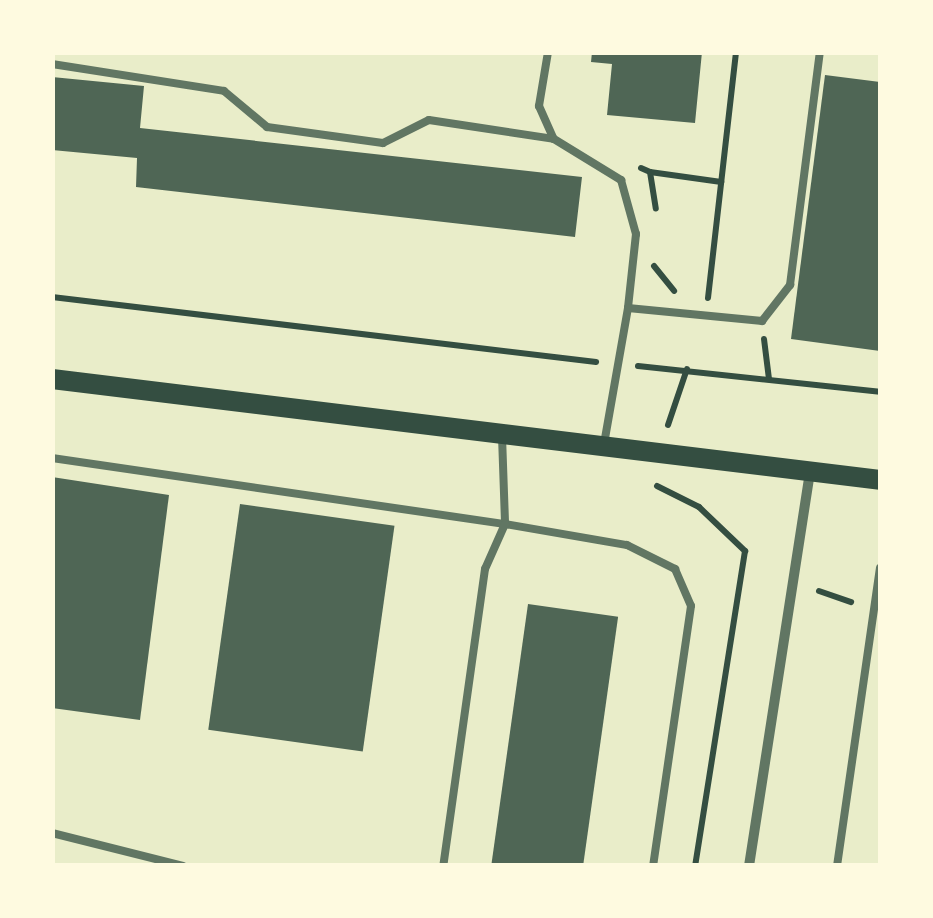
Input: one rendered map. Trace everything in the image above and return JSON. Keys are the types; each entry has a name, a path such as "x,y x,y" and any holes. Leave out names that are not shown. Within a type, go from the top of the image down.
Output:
{"main road":[{"path":"52,379 880,480"}],"street":[{"path":"750,866 810,472"}],"lane":[{"path":"548,52 539,106 554,139"},
{"path":"628,308 762,321 790,284 820,52"},
{"path":"52,64 224,90 267,127 383,142 430,120 554,139 621,180 636,234 628,308 604,444"},
{"path":"442,866 485,569 505,524 502,431"},
{"path":"52,458 627,545 675,568 691,606 653,866"},
{"path":"837,866 880,568"},
{"path":"52,832 183,866"}],"path":[{"path":"708,299 736,52"},
{"path":"650,172 721,182"},
{"path":"52,297 880,392"},
{"path":"668,426 688,369"},
{"path":"657,486 699,507 745,551 694,866"},
{"path":"819,591 852,598"}],"building":[{"path":"592,52 702,52 695,123 607,115 612,64 591,62"},
{"path":"825,75 880,82 880,351 791,339"},
{"path":"52,77 144,86 140,128 582,177 575,237 136,187 137,158 52,150"},
{"path":"52,477 169,495 140,720 52,708"},
{"path":"240,504 394,526 363,751 208,730"},
{"path":"528,604 618,617 583,866 491,865"}]}
